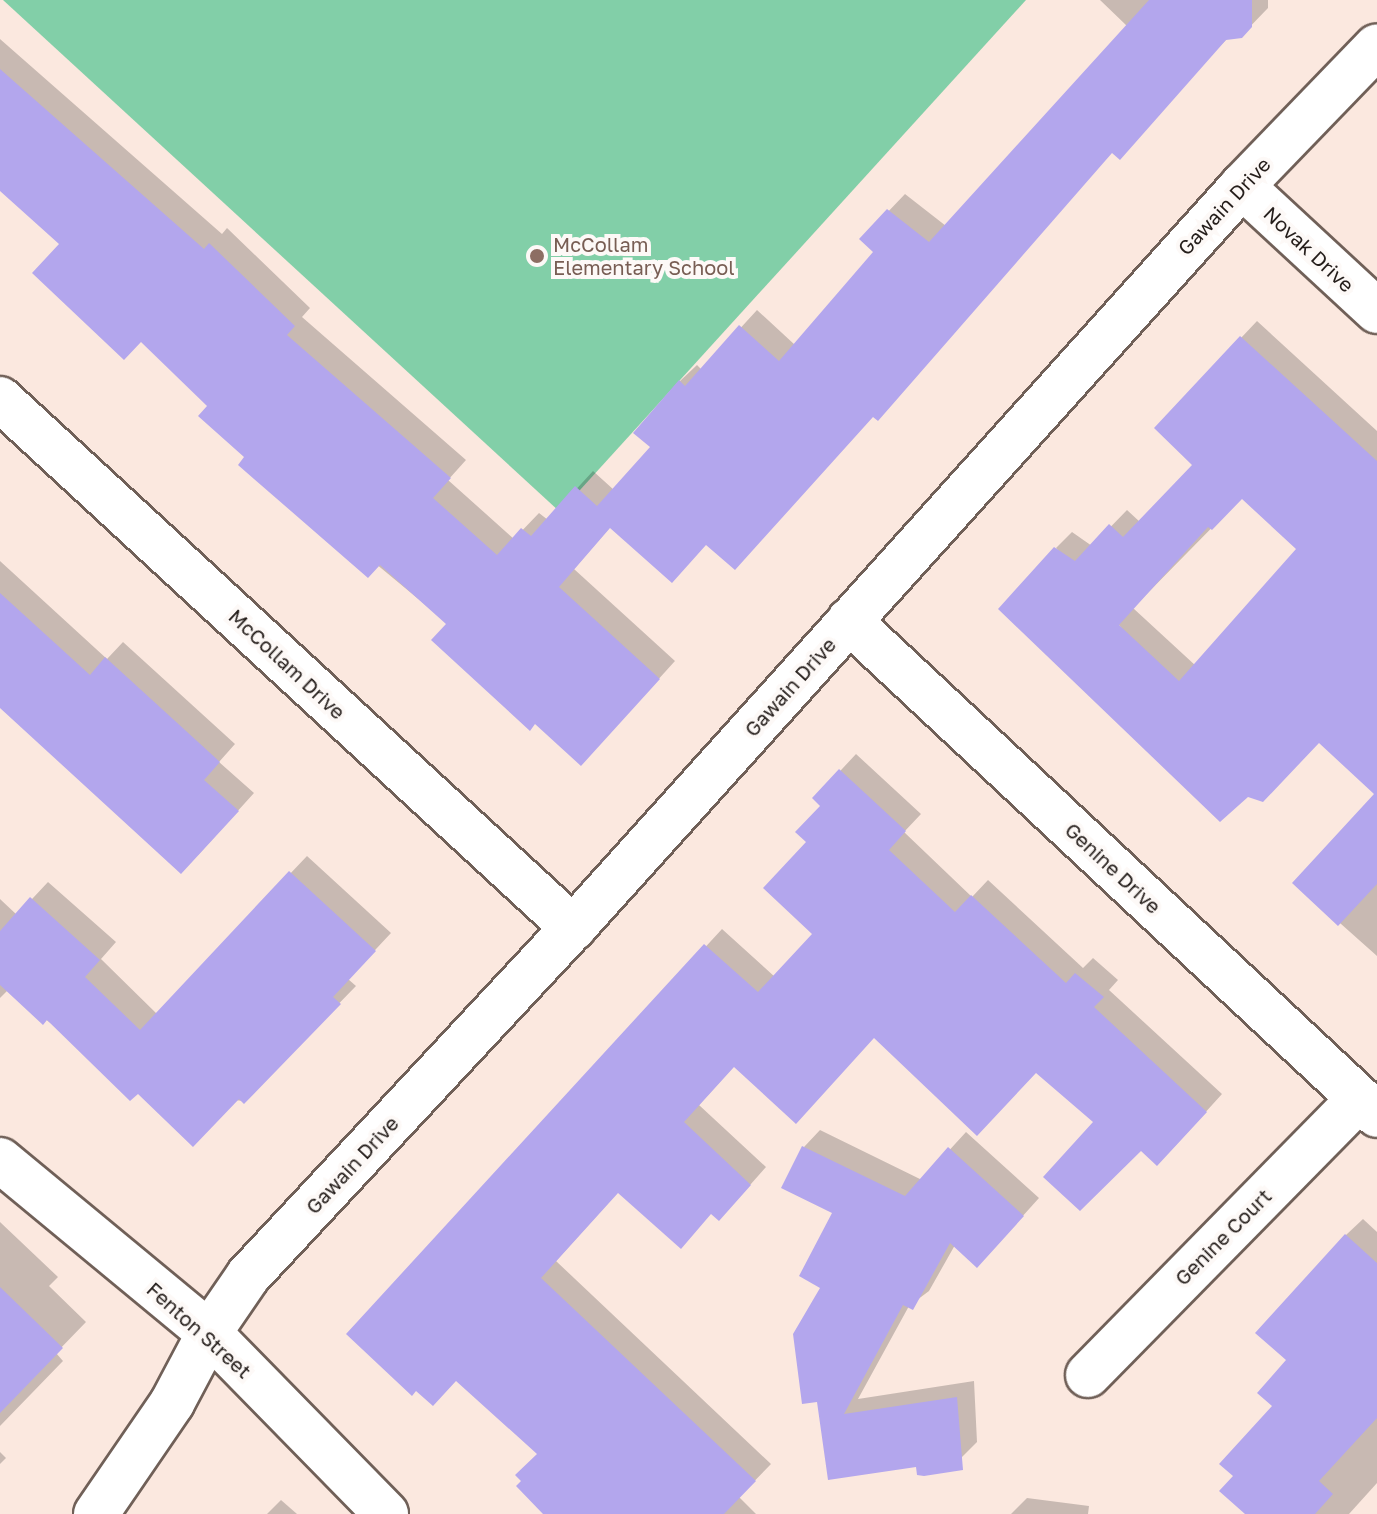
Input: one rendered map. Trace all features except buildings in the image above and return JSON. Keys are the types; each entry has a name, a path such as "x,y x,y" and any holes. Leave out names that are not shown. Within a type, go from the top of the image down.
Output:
{"street":[{"name":"Gawain Drive","path":"96,1514 172,1403 209,1333 248,1276 573,928 1242,186 1377,46"},
{"name":"Novak Drive","path":"1242,186 1377,311"},
{"name":"McCollam Drive","path":"0,399 573,928"},
{"name":"Genine Drive","path":"849,621 1368,1107"},
{"name":"Genine Court","path":"1088,1375 1368,1107"},
{"name":"Fenton Street","path":"0,1160 209,1333 386,1514"}],"green space":[{"name":"McCollam Elementary School","path":"3,0 1026,0 560,512"}],"place":[{"name":"McCollam Elementary School","path":"537,256"}]}
